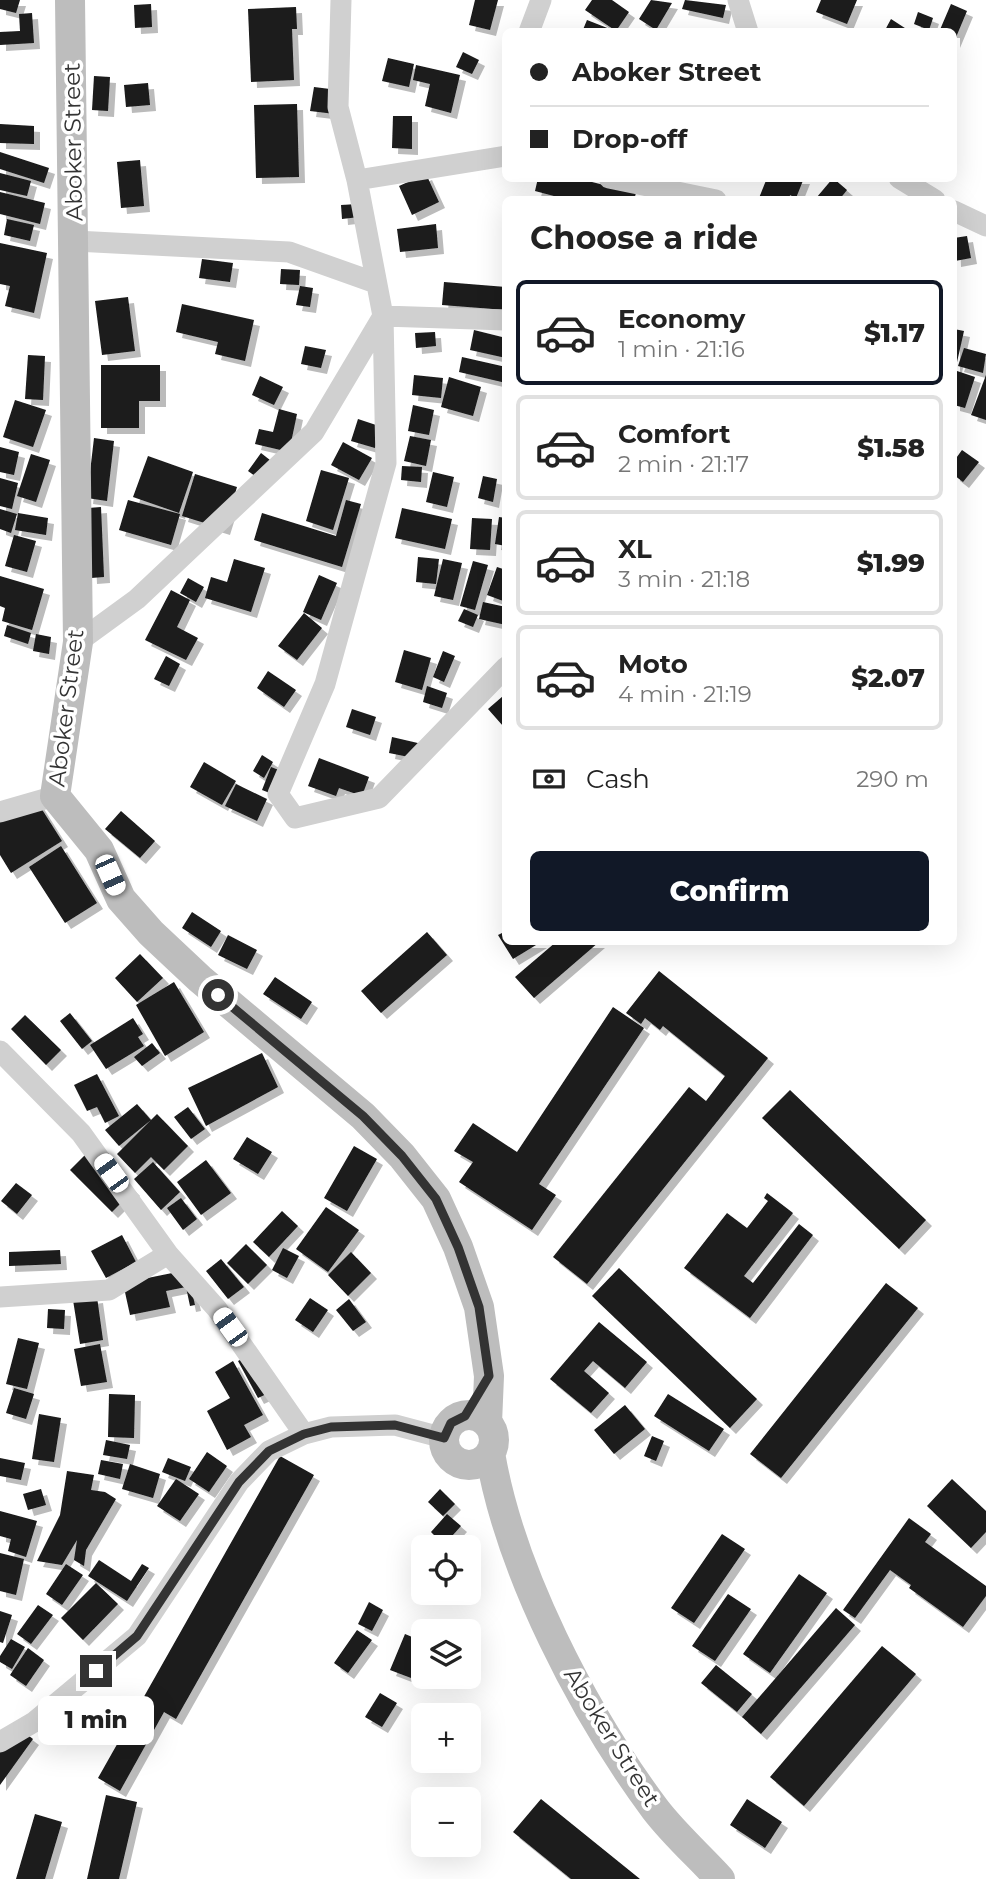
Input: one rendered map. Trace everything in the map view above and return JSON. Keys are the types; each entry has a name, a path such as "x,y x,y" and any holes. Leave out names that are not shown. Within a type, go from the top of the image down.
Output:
{"main road":[{"name":"Aboker Street","path":"70,0 78,642 55,796 99,850 121,900 151,933 200,979 363,1116 402,1156 436,1199 458,1247 479,1307 489,1376 476,1420"},
{"path":"476,1420 494,1437 490,1453 498,1501 448,1454 444,1438 451,1423 476,1420"},
{"path":"461,1464 478,1464 490,1453"},
{"name":"Aboker Street","path":"498,1501 576,1687 657,1811 720,1879"}],"street":[{"path":"341,0 338,107 357,180 383,316 386,463 325,684 278,794 295,818 379,798 502,671"},
{"path":"530,28 541,0"},
{"path":"738,0 747,28"},
{"path":"357,180 502,154"},
{"path":"628,182 697,196"},
{"path":"905,182 927,196"},
{"path":"957,214 986,226"},
{"path":"75,241 289,252 376,283"},
{"path":"78,642 137,599 314,432 383,316"},
{"path":"383,316 502,320"},
{"path":"0,812 55,796"},
{"path":"0,1051 81,1133 168,1254 217,1309 304,1434"},
{"path":"0,1297 109,1290 168,1254"},
{"path":"0,1742 34,1722 137,1636 239,1482 269,1451 304,1434 331,1427 395,1425 444,1438"}],"building":[{"path":"0,0 20,0 16,13 0,9"},
{"path":"475,0 498,0 490,30 469,25"},
{"path":"592,0 612,0 629,12 618,28 612,28 585,10"},
{"path":"651,0 672,3 657,28 639,19"},
{"path":"685,0 726,5 723,18 682,9"},
{"path":"821,0 857,0 847,24 816,12"},
{"path":"151,4 152,27 135,28 134,5"},
{"path":"951,4 967,11 957,35 957,28 941,28"},
{"path":"296,7 297,29 292,29 294,80 251,82 248,9"},
{"path":"918,12 933,18 930,28 914,24"},
{"path":"32,13 34,43 0,45 0,32 20,31 19,14"},
{"path":"891,19 905,28 886,28"},
{"path":"587,20 607,28 584,28"},
{"path":"463,52 479,60 472,74 456,67"},
{"path":"388,58 414,64 409,87 382,81"},
{"path":"416,65 460,75 451,113 425,106 430,84 413,80"},
{"path":"94,76 110,77 108,111 92,110"},
{"path":"148,83 150,105 126,107 124,85"},
{"path":"314,87 338,90 335,114 310,111"},
{"path":"297,104 299,177 256,178 254,105"},
{"path":"393,116 412,116 412,149 392,148"},
{"path":"0,124 34,126 34,144 0,143"},
{"path":"0,152 49,168 44,183 0,169"},
{"path":"140,160 144,206 121,208 117,162"},
{"path":"0,173 31,181 27,196 0,190"},
{"path":"426,174 439,202 412,215 399,186"},
{"path":"537,182 592,182 636,193 635,196 554,196 535,191"},
{"path":"765,182 802,182 797,196 760,196"},
{"path":"830,182 838,182 847,190 842,196 818,196"},
{"path":"0,192 45,203 40,224 0,214"},
{"path":"358,204 359,217 342,219 341,205"},
{"path":"7,219 34,225 30,241 4,235"},
{"path":"436,224 438,248 400,252 397,229"},
{"path":"967,236 971,258 957,261 957,238"},
{"path":"0,243 47,253 34,313 5,306 10,286 0,284"},
{"path":"202,259 233,263 230,282 199,278"},
{"path":"281,269 300,270 299,285 280,284"},
{"path":"444,282 502,287 502,310 442,305"},
{"path":"300,286 313,288 310,307 296,305"},
{"path":"128,297 135,351 102,355 95,301"},
{"path":"182,304 254,320 245,361 215,354 218,342 176,332"},
{"path":"474,330 502,337 502,357 470,350"},
{"path":"957,330 964,331 957,362"},
{"path":"435,332 436,346 416,348 415,333"},
{"path":"305,346 326,350 321,368 301,364"},
{"path":"964,348 986,354 983,373 958,366"},
{"path":"28,355 45,356 43,400 25,399"},
{"path":"462,357 502,366 502,382 459,372"},
{"path":"101,365 160,365 160,401 139,401 139,428 101,428"},
{"path":"957,371 975,377 965,408 957,406"},
{"path":"414,375 443,378 441,398 412,395"},
{"path":"986,375 986,420 971,415"},
{"path":"260,376 283,387 274,405 252,395"},
{"path":"449,377 481,387 473,416 441,407"},
{"path":"15,400 46,410 33,447 3,437"},
{"path":"413,405 434,410 429,435 408,431"},
{"path":"279,409 297,414 289,452 255,444 259,429 273,432"},
{"path":"358,419 382,427 375,448 351,441"},
{"path":"410,436 431,440 426,466 404,461"},
{"path":"94,438 114,441 107,501 87,498"},
{"path":"343,442 372,458 359,480 331,465"},
{"path":"0,447 19,452 14,475 0,472"},
{"path":"962,450 979,462 963,482 957,477 957,457"},
{"path":"261,453 275,464 262,481 248,471"},
{"path":"31,454 50,460 36,502 17,496"},
{"path":"148,456 193,472 179,513 133,497"},
{"path":"402,466 422,467 421,482 401,480"},
{"path":"321,470 349,478 333,530 306,521"},
{"path":"433,472 454,477 447,507 426,502"},
{"path":"195,474 237,487 224,529 182,516"},
{"path":"483,476 497,479 493,502 478,498"},
{"path":"0,478 18,483 12,509 0,506"},
{"path":"128,500 180,514 171,545 119,530"},
{"path":"346,500 361,504 342,567 254,540 262,513 336,536"},
{"path":"101,507 104,577 91,578 88,508"},
{"path":"402,508 452,519 445,549 395,538"},
{"path":"0,509 17,514 11,533 0,529"},
{"path":"18,513 48,518 46,535 15,530"},
{"path":"499,517 502,517 502,545 495,544"},
{"path":"472,518 492,519 490,550 470,549"},
{"path":"14,535 36,541 27,572 5,566"},
{"path":"418,557 439,559 436,584 416,582"},
{"path":"234,559 265,568 251,612 205,598 211,577 227,582"},
{"path":"443,559 462,563 453,600 434,596"},
{"path":"473,561 488,565 475,610 460,606"},
{"path":"497,567 502,569 502,601 487,595"},
{"path":"319,575 337,583 321,620 303,612"},
{"path":"0,576 44,589 32,630 2,621 5,608 0,606"},
{"path":"188,578 204,587 196,602 180,593"},
{"path":"171,590 190,600 177,627 198,638 186,660 145,640"},
{"path":"483,602 502,606 502,624 479,619"},
{"path":"464,609 478,615 473,627 458,621"},
{"path":"304,613 322,628 297,660 278,646"},
{"path":"7,625 31,633 28,644 4,636"},
{"path":"36,634 51,637 49,654 33,651"},
{"path":"404,650 431,658 422,690 395,682"},
{"path":"443,651 455,656 444,682 433,677"},
{"path":"166,656 180,664 169,686 154,679"},
{"path":"268,671 296,690 284,707 257,688"},
{"path":"427,686 447,693 442,708 423,702"},
{"path":"502,697 502,725 488,709"},
{"path":"352,709 376,717 370,735 346,727"},
{"path":"392,737 422,744 419,759 389,753"},
{"path":"262,755 273,762 264,778 253,771"},
{"path":"319,758 369,777 362,796 339,788 336,796 308,786"},
{"path":"204,762 236,781 222,805 190,787"},
{"path":"271,767 284,772 275,795 262,790"},
{"path":"236,784 267,799 257,821 225,806"},
{"path":"36,800 62,841 11,873 0,855 0,822"},
{"path":"121,811 155,841 140,858 105,829"},
{"path":"61,846 97,903 65,923 29,867"},
{"path":"192,912 221,931 211,947 182,928"},
{"path":"427,932 447,955 381,1013 361,991"},
{"path":"228,935 257,950 247,969 218,955"},
{"path":"504,945 536,945 513,959"},
{"path":"552,945 596,945 534,998 515,977"},
{"path":"140,954 163,978 137,1002 115,978"},
{"path":"659,971 768,1058 587,1284 553,1257 689,1087 706,1101 725,1076 663,1026 660,1030 645,1018 641,1024 626,1013"},
{"path":"275,977 312,1002 301,1019 263,994"},
{"path":"174,982 204,1032 165,1056 136,1005"},
{"path":"613,1007 644,1028 539,1184 556,1195 532,1230 459,1182 473,1162 454,1151 473,1123 517,1152"},
{"path":"70,1013 92,1041 82,1049 60,1021"},
{"path":"25,1015 61,1050 46,1065 11,1029"},
{"path":"133,1018 143,1034 138,1037 144,1046 106,1069 90,1045"},
{"path":"152,1043 160,1053 142,1066 134,1057"},
{"path":"262,1053 278,1087 206,1126 188,1088"},
{"path":"97,1074 119,1116 105,1123 97,1107 87,1111 74,1085"},
{"path":"790,1090 926,1220 899,1249 762,1118"},
{"path":"137,1104 151,1120 119,1146 105,1130"},
{"path":"188,1107 205,1129 191,1139 174,1117"},
{"path":"157,1114 188,1146 164,1170 151,1157 135,1173 117,1154"},
{"path":"247,1137 272,1152 258,1174 233,1159"},
{"path":"354,1146 377,1159 347,1211 324,1198"},
{"path":"92,1148 134,1190 112,1212 70,1170"},
{"path":"206,1160 231,1193 201,1215 177,1182"},
{"path":"153,1162 180,1192 161,1210 134,1179"},
{"path":"16,1183 32,1195 17,1214 1,1201"},
{"path":"767,1193 793,1213 744,1276 753,1283 799,1224 813,1235 750,1318 684,1268 727,1213 747,1228 768,1201 764,1198"},
{"path":"181,1198 197,1219 183,1230 167,1208"},
{"path":"326,1207 359,1230 328,1272 296,1249"},
{"path":"282,1211 298,1226 269,1257 253,1242"},
{"path":"122,1235 136,1262 106,1278 91,1251"},
{"path":"246,1244 267,1265 248,1284 227,1263"},
{"path":"283,1248 299,1256 287,1278 272,1270"},
{"path":"60,1250 61,1264 9,1266 9,1252"},
{"path":"351,1252 371,1273 348,1296 328,1275"},
{"path":"221,1259 244,1287 228,1299 206,1271"},
{"path":"619,1268 757,1399 730,1428 592,1296"},
{"path":"187,1270 195,1305 190,1306 186,1287 166,1291 170,1307 130,1315 123,1283"},
{"path":"886,1283 918,1308 781,1478 750,1454"},
{"path":"97,1297 103,1340 80,1344 73,1300"},
{"path":"310,1298 328,1310 313,1332 295,1320"},
{"path":"349,1299 366,1322 353,1331 336,1310"},
{"path":"48,1309 65,1310 64,1329 47,1328"},
{"path":"599,1322 647,1362 625,1388 593,1361 584,1371 609,1393 591,1413 550,1379"},
{"path":"18,1338 39,1343 27,1389 6,1384"},
{"path":"100,1344 107,1382 81,1386 74,1349"},
{"path":"255,1352 275,1390 258,1398 238,1361"},
{"path":"233,1361 263,1415 244,1425 251,1437 227,1450 207,1411 230,1398 215,1372"},
{"path":"14,1388 34,1394 26,1419 6,1413"},
{"path":"109,1394 135,1395 134,1438 108,1437"},
{"path":"668,1394 724,1429 709,1451 654,1416"},
{"path":"625,1405 645,1429 614,1454 594,1430"},
{"path":"39,1414 61,1418 54,1462 32,1459"},
{"path":"652,1436 664,1441 656,1461 644,1456"},
{"path":"106,1440 130,1445 127,1459 103,1455"},
{"path":"207,1452 227,1466 209,1492 189,1479"},
{"path":"280,1456 314,1475 176,1719 164,1712 120,1791 98,1778"},
{"path":"0,1458 25,1463 21,1480 0,1476"},
{"path":"168,1458 191,1467 185,1481 162,1472"},
{"path":"101,1460 123,1464 120,1479 98,1474"},
{"path":"130,1464 160,1474 153,1498 122,1489"},
{"path":"67,1471 94,1475 91,1490 105,1492 116,1499 86,1550 84,1566 74,1560 77,1540 62,1565 37,1561 60,1515"},
{"path":"176,1479 199,1494 180,1521 157,1506"},
{"path":"952,1479 986,1511 986,1532 971,1548 927,1506"},
{"path":"41,1489 46,1505 28,1510 23,1494"},
{"path":"440,1489 455,1504 443,1516 428,1502"},
{"path":"0,1511 37,1521 26,1557 8,1551 11,1539 0,1536"},
{"path":"447,1514 461,1526 453,1535 434,1535 431,1532"},
{"path":"909,1518 931,1534 925,1542 986,1586 986,1596 963,1627 909,1588 911,1585 890,1570 855,1618 843,1610"},
{"path":"722,1534 745,1549 694,1623 671,1608"},
{"path":"0,1553 24,1559 16,1595 0,1591"},
{"path":"99,1560 131,1581 142,1564 149,1568 127,1601 88,1576"},
{"path":"66,1564 83,1575 62,1605 46,1594"},
{"path":"799,1574 827,1593 770,1673 743,1654"},
{"path":"96,1583 118,1604 83,1640 61,1618"},
{"path":"728,1594 751,1609 715,1661 692,1646"},
{"path":"369,1602 383,1610 372,1631 358,1624"},
{"path":"38,1605 53,1615 31,1644 17,1634"},
{"path":"836,1608 855,1625 761,1734 742,1717"},
{"path":"0,1611 12,1615 3,1643 0,1642"},
{"path":"357,1630 372,1640 348,1673 334,1663"},
{"path":"405,1634 411,1637 411,1678 390,1670"},
{"path":"11,1639 25,1647 12,1669 0,1662 0,1656"},
{"path":"882,1646 916,1674 804,1806 770,1777"},
{"path":"28,1648 44,1660 26,1686 10,1675"},
{"path":"716,1665 752,1694 737,1712 701,1683"},
{"path":"380,1693 397,1703 382,1727 365,1717"},
{"path":"17,1727 33,1739 0,1785 0,1750"},
{"path":"106,1795 137,1802 119,1879 87,1879"},
{"path":"541,1799 640,1879 571,1879 513,1832"},
{"path":"747,1799 782,1822 765,1848 730,1825"},
{"path":"35,1814 62,1822 45,1879 16,1879"}],"route":[{"path":"96,1671 137,1636 239,1482 269,1451 304,1434 331,1427 367,1424 395,1425 444,1438 451,1423 465,1416 489,1376 486,1339 479,1307 458,1247 436,1199 402,1156 363,1116 218,995"}]}
